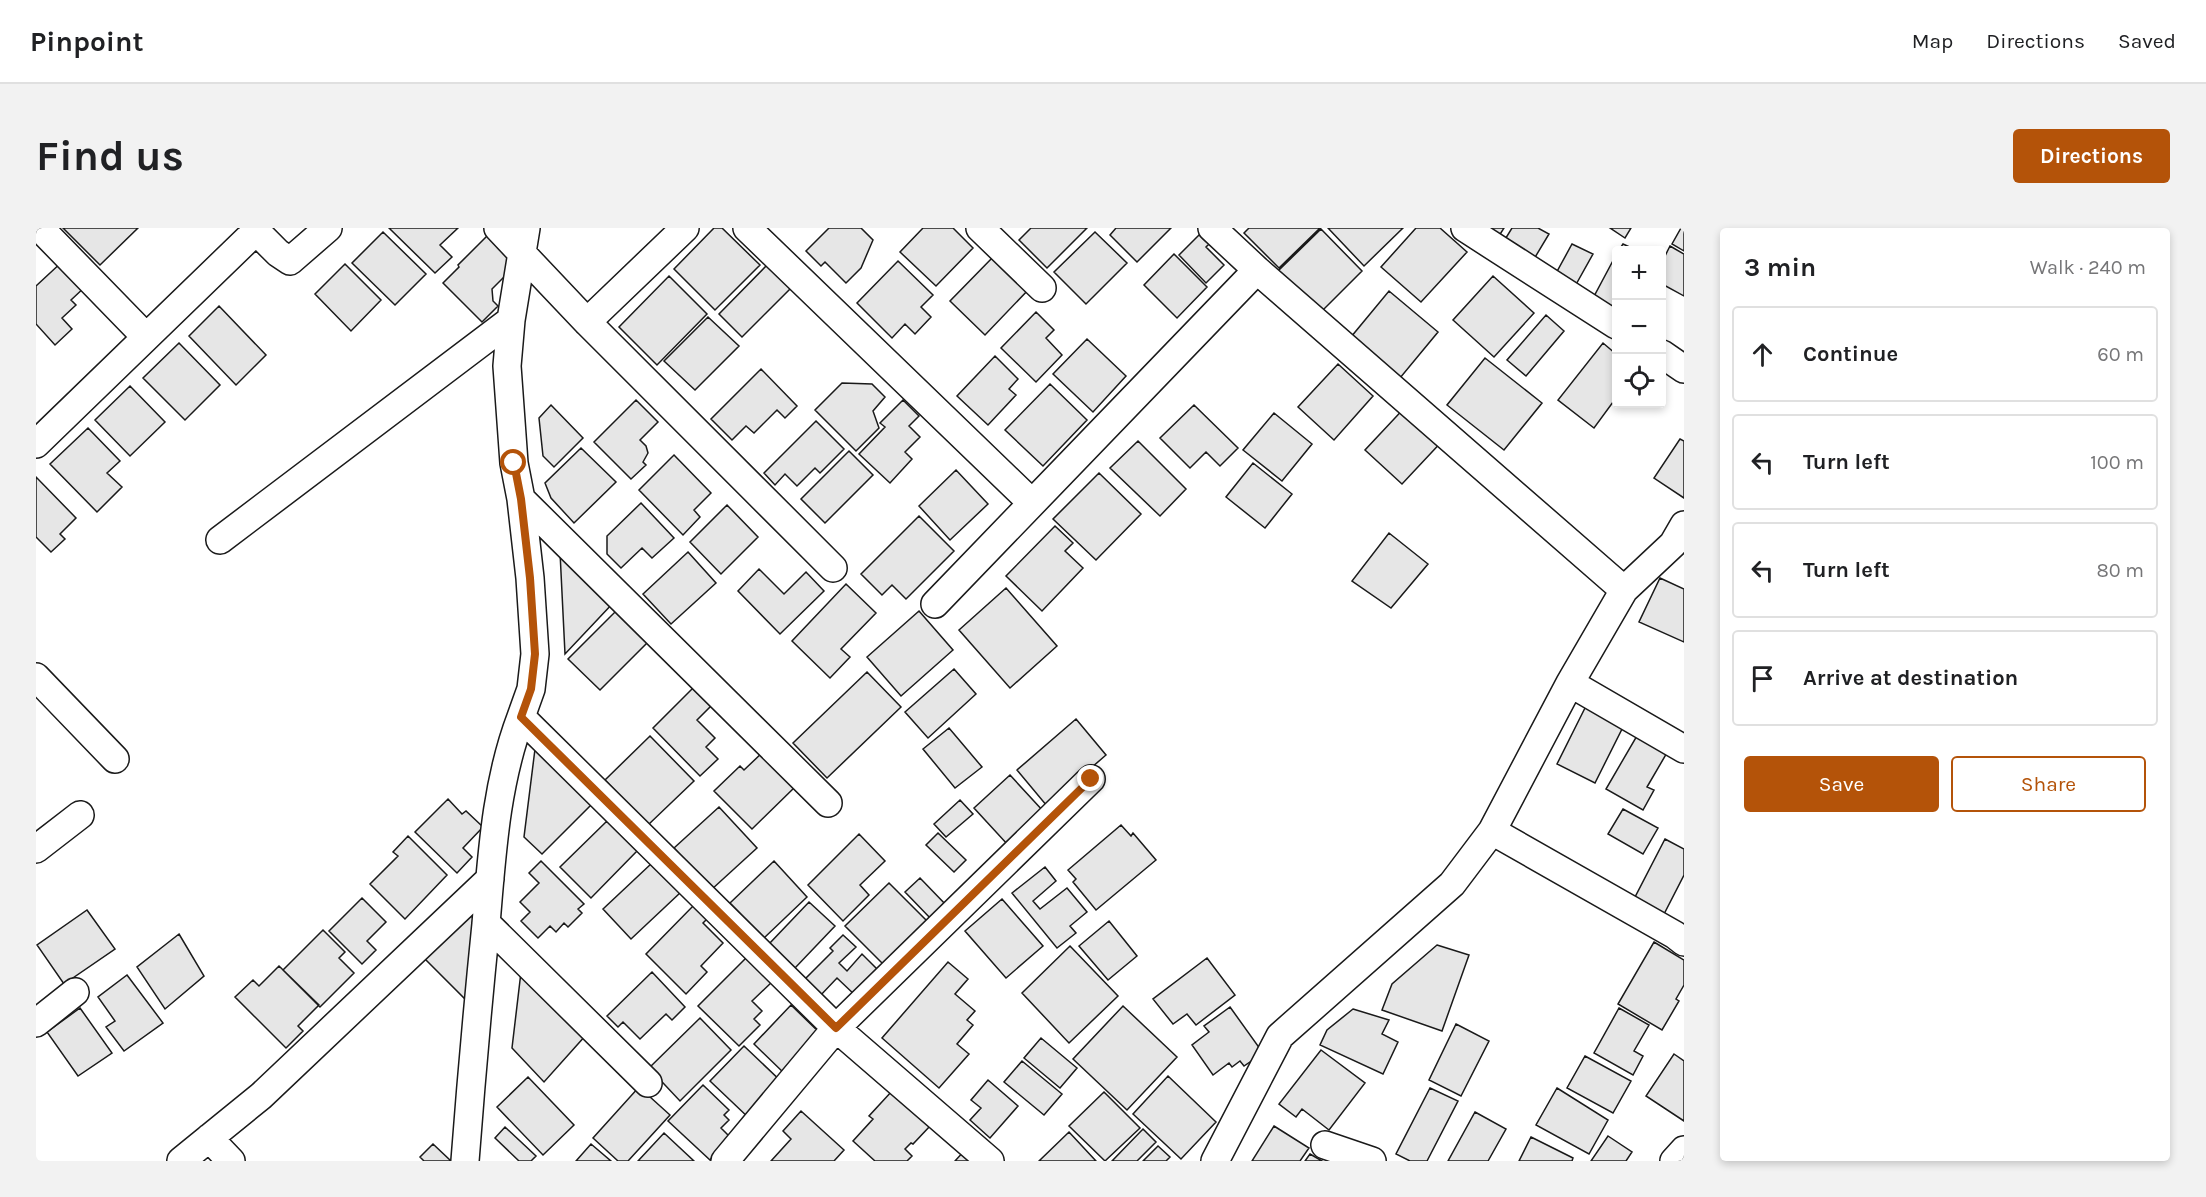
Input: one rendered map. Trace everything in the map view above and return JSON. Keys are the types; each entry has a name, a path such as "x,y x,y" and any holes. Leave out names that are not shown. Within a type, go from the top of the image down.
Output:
{"street":[{"path":"40,228 147,337"},
{"path":"36,442 147,337 254,230 290,261 328,228"},
{"path":"498,228 524,240 587,322 833,568"},
{"path":"587,322 685,228"},
{"path":"747,228 1032,503"},
{"path":"980,228 1042,288"},
{"path":"1212,228 1257,270 1624,590"},
{"path":"1465,228 1612,322"},
{"path":"465,1161 500,790 511,745 531,689 535,654 530,578 521,499 514,463 507,366 511,320 524,240"},
{"path":"935,604 1257,270"},
{"path":"220,540 511,320"},
{"path":"1666,357 1684,369"},
{"path":"521,499 828,803"},
{"path":"1215,1161 1280,1036 1452,884 1492,831 1570,683 1624,590 1680,540"},
{"path":"36,676 115,759"},
{"path":"1570,683 1684,749"},
{"path":"521,717 836,1028 990,1161"},
{"path":"726,1161 836,1028 1091,779"},
{"path":"36,849 80,815"},
{"path":"1492,831 1684,942"},
{"path":"181,1161 261,1096 490,879"},
{"path":"486,923 648,1083"},
{"path":"36,1023 75,992"},
{"path":"209,1138 231,1161"},
{"path":"1325,1145 1372,1161"},
{"path":"1674,1161 1684,1150"}],"building":[{"path":"63,228 138,228 100,265"},
{"path":"389,228 458,228 440,245 452,257 435,273"},
{"path":"714,228 722,228 760,265 715,310 674,269"},
{"path":"829,228 861,228 873,240 861,268 846,283 825,262 821,266 806,251"},
{"path":"923,228 953,228 973,248 936,286 900,252"},
{"path":"1031,228 1087,228 1047,268 1019,240"},
{"path":"1116,228 1171,228 1137,262 1110,235"},
{"path":"1249,228 1320,228 1279,268 1244,233"},
{"path":"1328,228 1403,228 1364,266"},
{"path":"1416,228 1440,228 1467,252 1421,302 1381,267"},
{"path":"1486,228 1504,228 1499,236"},
{"path":"1512,228 1538,228 1549,234 1534,259 1504,241"},
{"path":"1610,228 1631,228 1625,238"},
{"path":"1681,228 1684,228 1684,251 1672,244"},
{"path":"1321,229 1362,271 1320,313 1278,271"},
{"path":"383,232 426,274 395,305 352,263"},
{"path":"1095,232 1127,263 1086,304 1054,272"},
{"path":"488,235 517,264 492,289 493,301 498,306 482,322 443,283"},
{"path":"1199,235 1209,244 1206,247 1224,265 1206,283 1179,255"},
{"path":"1572,244 1593,254 1574,288 1554,277"},
{"path":"1670,246 1684,254 1684,296 1666,286 1666,254"},
{"path":"1174,254 1207,287 1177,318 1144,285"},
{"path":"995,255 1030,288 985,335 950,301"},
{"path":"64,260 87,285 71,300 76,305 62,318 72,329 55,345 36,324 36,286"},
{"path":"898,261 933,295 921,307 931,317 915,334 905,324 892,338 857,303"},
{"path":"1612,263 1612,313 1591,302"},
{"path":"345,264 381,300 351,331 315,294"},
{"path":"768,264 792,287 742,337 719,314"},
{"path":"669,276 707,314 657,365 619,327"},
{"path":"1493,276 1534,313 1494,357 1453,320"},
{"path":"1389,291 1438,332 1400,378 1351,337"},
{"path":"219,306 266,355 236,385 189,336"},
{"path":"1036,312 1054,330 1046,338 1062,355 1036,382 1001,348"},
{"path":"1546,315 1564,331 1526,376 1507,360"},
{"path":"708,317 739,346 695,390 664,361"},
{"path":"1087,339 1126,376 1093,412 1053,374"},
{"path":"179,343 220,385 185,420 143,378"},
{"path":"1603,343 1612,351 1612,403 1594,428 1558,400"},
{"path":"995,356 1018,379 1009,389 1016,395 988,425 957,396"},
{"path":"1485,358 1542,403 1504,450 1447,405"},
{"path":"1338,364 1373,396 1334,440 1298,407"},
{"path":"761,369 797,406 785,418 777,410 754,433 746,426 732,440 711,419"},
{"path":"842,383 872,384 885,397 873,411 879,428 856,451 815,410"},
{"path":"1050,384 1087,420 1043,466 1005,430"},
{"path":"130,386 165,422 130,456 95,420"},
{"path":"636,400 658,422 640,440 646,446 648,453 643,462 646,465 631,479 594,442"},
{"path":"903,400 919,416 909,426 920,437 905,452 912,459 890,483 859,454 885,427 880,423"},
{"path":"1409,403 1446,437 1402,484 1365,450"},
{"path":"551,405 583,438 554,467 543,456 539,418"},
{"path":"1194,405 1238,448 1220,466 1206,452 1190,468 1160,438"},
{"path":"1274,413 1312,444 1282,481 1243,450"},
{"path":"816,421 844,449 820,473 815,468 797,486 785,474 775,485 764,473"},
{"path":"88,428 120,461 107,473 122,487 97,512 50,464"},
{"path":"1680,439 1684,441 1684,498 1654,478"},
{"path":"1138,441 1186,489 1160,516 1110,468"},
{"path":"581,448 616,482 574,523 551,498 545,483"},
{"path":"849,451 873,475 825,523 801,499"},
{"path":"674,455 711,493 694,510 700,517 683,535 639,490"},
{"path":"1253,463 1292,494 1265,528 1226,497"},
{"path":"956,470 988,504 950,540 919,506"},
{"path":"1099,473 1141,514 1096,560 1053,519"},
{"path":"36,477 76,518 60,534 65,539 51,552 36,537"},
{"path":"641,503 674,538 652,558 642,548 621,568 607,554 607,536"},
{"path":"727,505 758,537 721,574 690,542"},
{"path":"919,516 954,551 906,599 892,585 882,595 861,574"},
{"path":"1055,526 1073,543 1065,551 1083,568 1042,611 1006,576"},
{"path":"1389,533 1428,564 1391,608 1352,581"},
{"path":"560,552 614,602 565,654"},
{"path":"688,552 716,583 671,624 643,594"},
{"path":"759,569 784,594 806,572 824,591 780,634 738,591"},
{"path":"1660,578 1684,589 1684,642 1639,622"},
{"path":"846,584 876,613 841,649 850,657 830,678 792,641"},
{"path":"1006,588 1057,646 1010,688 959,630"},
{"path":"617,610 648,642 600,690 568,659"},
{"path":"919,611 953,650 901,696 867,657"},
{"path":"954,669 976,694 928,738 905,712"},
{"path":"867,672 901,707 827,778 793,743"},
{"path":"699,682 717,700 697,720 715,738 706,747 718,759 700,776 653,728"},
{"path":"1586,706 1624,725 1595,783 1557,764"},
{"path":"1076,719 1106,755 1047,806 1017,770"},
{"path":"949,728 982,767 955,788 923,749"},
{"path":"1638,734 1668,751 1647,787 1654,790 1643,810 1606,789"},
{"path":"650,736 694,781 648,825 605,780"},
{"path":"535,749 591,805 542,854 524,837"},
{"path":"764,751 797,785 752,829 714,791 740,766 744,770"},
{"path":"1010,775 1044,812 1008,845 974,808"},
{"path":"448,799 462,814 466,811 483,827 463,848 472,857 457,873 415,832"},
{"path":"960,800 973,814 946,837 934,824"},
{"path":"719,807 757,848 711,890 674,848"},
{"path":"1623,809 1658,828 1643,854 1608,834"},
{"path":"607,821 637,851 591,898 560,867"},
{"path":"1121,825 1131,836 1133,833 1156,860 1096,910 1073,882 1076,879 1068,870"},
{"path":"938,833 966,860 954,872 926,845"},
{"path":"859,834 885,861 860,885 869,895 843,921 808,885"},
{"path":"408,836 447,875 405,919 370,884 398,856 393,852"},
{"path":"1665,839 1684,849 1684,875 1663,916 1633,901"},
{"path":"541,861 584,904 578,909 582,913 568,927 564,923 556,932 550,926 538,938 521,921 530,912 520,902 539,883 529,873"},
{"path":"774,861 807,897 764,938 730,903"},
{"path":"652,863 681,892 631,939 603,909"},
{"path":"1045,867 1056,881 1033,901 1040,909 1067,888 1087,912 1070,926 1076,933 1057,948 1012,893"},
{"path":"920,878 948,907 933,921 905,892"},
{"path":"889,883 927,921 883,964 845,926"},
{"path":"362,898 386,922 367,941 376,950 362,964 329,931"},
{"path":"1002,899 1043,946 1006,978 965,931"},
{"path":"809,902 835,926 795,968 769,944"},
{"path":"694,905 707,919 703,923 723,943 701,966 707,972 686,994 646,954"},
{"path":"87,910 115,949 64,984 37,945"},
{"path":"468,910 473,917 466,1000 422,956"},
{"path":"1109,921 1137,956 1108,980 1079,946"},
{"path":"323,930 345,952 339,958 354,973 320,1007 283,970"},
{"path":"179,934 204,976 165,1009 137,967"},
{"path":"843,935 856,947 839,963 847,971 862,954 881,973 857,997 837,978 819,997 803,981 833,951 830,948"},
{"path":"1654,942 1684,960 1684,985 1676,999 1679,1001 1662,1030 1618,1004"},
{"path":"1437,945 1469,955 1442,1031 1382,1010 1392,984"},
{"path":"1070,946 1118,996 1069,1043 1022,993"},
{"path":"748,956 773,981 752,1001 762,1011 754,1019 760,1025 739,1046 698,1006"},
{"path":"1207,958 1235,995 1196,1025 1187,1014 1173,1024 1153,999"},
{"path":"948,962 968,979 955,994 975,1011 967,1020 973,1025 957,1044 969,1054 939,1088 882,1038"},
{"path":"279,966 319,1005 298,1026 303,1031 286,1048 235,997 253,980 259,986"},
{"path":"521,972 586,1035 544,1082 512,1048"},
{"path":"652,972 685,1007 672,1020 666,1014 640,1039 623,1022 618,1027 607,1016"},
{"path":"127,975 163,1023 124,1051 106,1027 115,1021 98,997"},
{"path":"791,1005 824,1037 787,1076 754,1044"},
{"path":"1123,1006 1177,1057 1127,1110 1073,1059"},
{"path":"1230,1007 1263,1053 1244,1066 1240,1061 1232,1067 1229,1063 1213,1075 1192,1045 1209,1032 1204,1026"},
{"path":"80,1008 112,1053 78,1076 47,1032"},
{"path":"1619,1008 1649,1025 1634,1051 1643,1056 1633,1075 1594,1053"},
{"path":"1353,1009 1389,1020 1382,1034 1398,1042 1383,1074 1320,1045 1327,1030"},
{"path":"700,1018 731,1050 680,1101 649,1068"},
{"path":"1456,1024 1489,1041 1461,1096 1429,1080"},
{"path":"1041,1038 1077,1068 1060,1088 1024,1058"},
{"path":"744,1046 785,1085 751,1120 710,1081"},
{"path":"1321,1050 1365,1083 1329,1130 1302,1109 1296,1117 1279,1104"},
{"path":"1674,1054 1684,1061 1684,1121 1646,1096"},
{"path":"1585,1056 1631,1081 1613,1113 1567,1088"},
{"path":"1022,1061 1062,1094 1044,1115 1004,1082"},
{"path":"1168,1076 1216,1122 1181,1159 1133,1114"},
{"path":"528,1077 574,1125 543,1155 497,1107"},
{"path":"988,1080 1018,1106 990,1138 970,1120 981,1108 971,1100"},
{"path":"703,1085 729,1110 724,1115 729,1120 721,1128 731,1138 710,1160 668,1121"},
{"path":"639,1087 670,1115 628,1161 618,1161 593,1138"},
{"path":"1430,1088 1458,1101 1427,1161 1410,1161 1396,1154"},
{"path":"1557,1088 1608,1120 1589,1154 1536,1125"},
{"path":"892,1091 930,1126 905,1149 912,1156 907,1161 875,1161 853,1141 873,1119 869,1116"},
{"path":"1104,1092 1140,1128 1105,1161 1069,1126"},
{"path":"801,1111 844,1150 834,1161 771,1161 791,1139 783,1131"},
{"path":"1475,1112 1506,1129 1488,1161 1448,1161"},
{"path":"1274,1126 1309,1148 1300,1161 1252,1161"},
{"path":"505,1127 536,1156 531,1161 519,1161 495,1138"},
{"path":"1143,1129 1156,1142 1137,1161 1112,1161"},
{"path":"1069,1132 1096,1161 1039,1161"},
{"path":"664,1133 694,1161 638,1161"},
{"path":"1608,1136 1632,1152 1626,1161 1591,1161"},
{"path":"1531,1137 1573,1158 1572,1161 1519,1161"},
{"path":"433,1144 451,1161 424,1161 420,1157"},
{"path":"591,1144 611,1161 576,1161"},
{"path":"1158,1146 1170,1157 1166,1161 1143,1161"},
{"path":"965,1150 976,1161 955,1161"},
{"path":"1310,1154 1322,1161 1305,1161"}],"route":[{"path":"514,463 521,499 530,578 535,654 531,689 521,717 836,1028 1091,779"}]}
